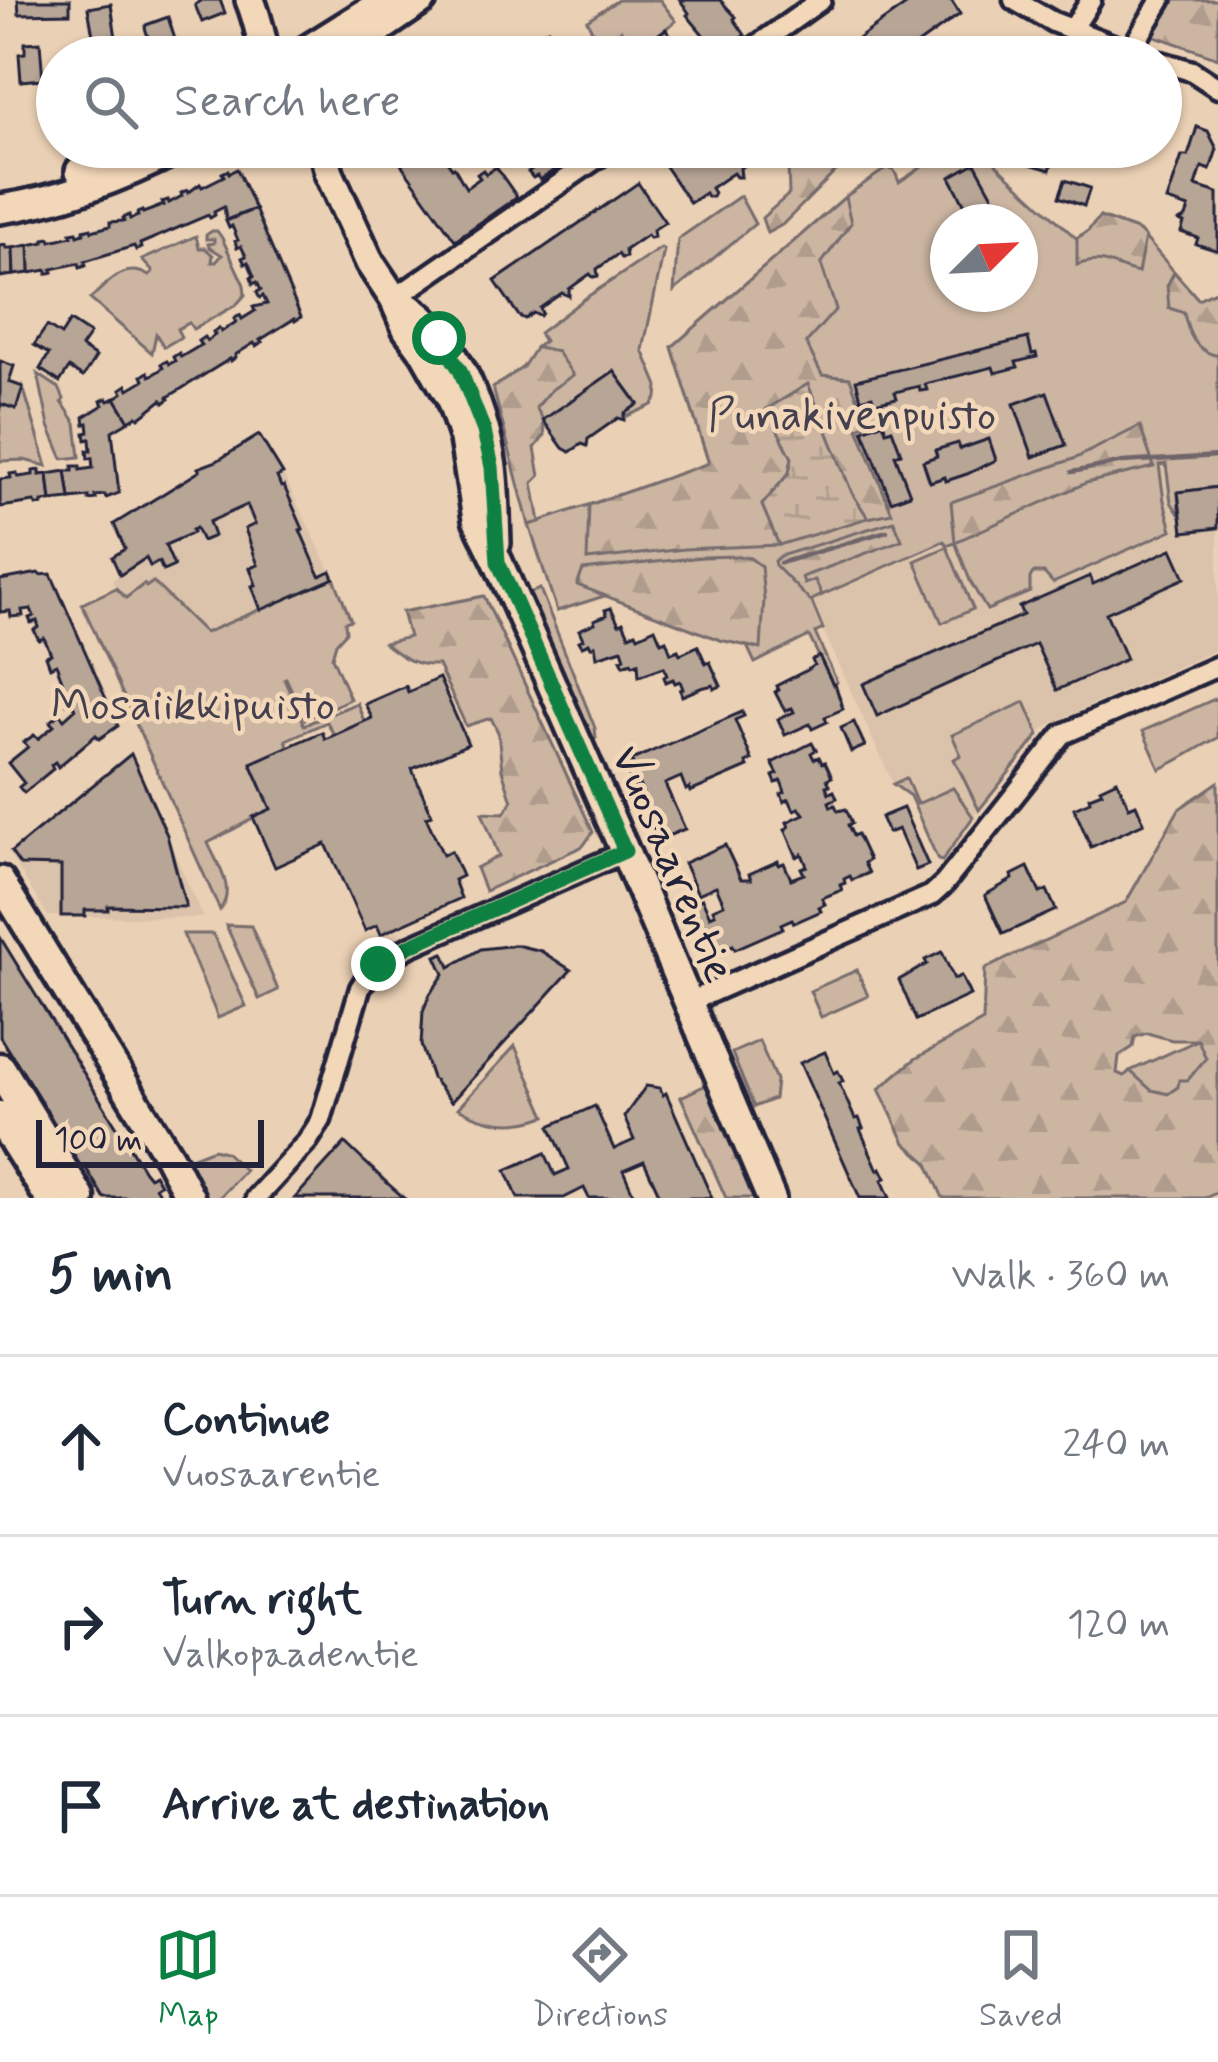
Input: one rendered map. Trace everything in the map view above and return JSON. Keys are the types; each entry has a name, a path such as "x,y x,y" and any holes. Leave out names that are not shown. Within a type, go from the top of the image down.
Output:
{"main road":[{"path":"3,1104 51,1198"},
{"path":"3,1104 79,1198"}],"street":[{"path":"250,0 262,36"},
{"path":"330,36 387,0"},
{"path":"369,36 422,0"},
{"path":"770,36 821,0"},
{"path":"1014,0 1093,36"},
{"path":"1077,22 1091,0"},
{"path":"1145,36 1160,0"},
{"path":"1182,68 1218,88"},
{"path":"0,189 84,168"},
{"path":"0,209 53,199 133,168"},
{"name":"Vuosaarentie","path":"329,168 370,263 450,398 464,439 477,519 625,851 771,1198"},
{"path":"394,299 583,168"},
{"path":"688,1002 932,895 1063,734 1218,666"},
{"path":"256,1198 321,1120 360,988 378,964 625,851"},
{"path":"0,881 190,1198"}],"shaded area":[{"path":"259,435 334,578 175,646 116,588 112,581 120,574 112,557 198,468"},
{"path":"1218,462 1218,649 1052,723 942,861 906,779 893,784 810,601 1086,483 1166,464"},
{"path":"131,754 203,918 48,916 9,854"}],"green space":[{"path":"618,0 660,0 676,21 656,36 625,36 621,30 612,36 595,36 587,20"},
{"path":"1175,0 1218,0 1218,58 1182,45 1182,36 1152,35"},
{"path":"788,168 839,168 782,225 767,233 762,218 789,194"},
{"name":"Punakivenpuisto","path":"889,168 899,182 921,168 1000,168 1076,238 1100,217 1139,231 1198,299 1218,290 1218,487 1178,492 1179,514 1171,502 1166,464 1159,465 1172,530 1053,583 1044,573 1033,573 1030,592 987,610 955,542 947,545 944,541 811,600 823,629 815,633 837,682 833,685 809,636 755,663 708,563 557,611 529,525 709,464 672,347 845,197"},
{"path":"740,196 755,224 674,291 678,239"},
{"path":"845,197 851,223 821,264 836,309 806,343 822,375 850,378 867,424 858,428 892,513 868,518 852,493 808,385 767,409 792,457 789,473 762,505 779,545 587,560 589,505 709,463 672,347"},
{"path":"1100,217 1145,237 1138,273 1102,262 1077,265 1077,238"},
{"path":"212,231 222,238 245,295 193,329 189,323 177,329 181,337 164,347 156,334 152,353 90,299 124,272 149,276 153,272 142,260 196,236 199,248 205,248 216,262 222,255 209,247 214,239 206,239"},
{"path":"661,248 643,350 658,386 657,398 627,416 624,414 638,404 614,371 543,420 536,408 551,390 557,352 536,347 544,341 539,333"},
{"path":"1174,272 1198,299 1218,290 1218,356 1194,341 1184,313 1169,308 1167,286"},
{"path":"536,347 557,352 573,375 536,408 545,435 535,448 540,476 533,483 540,522 529,525 493,388 523,367"},
{"path":"38,374 59,388 76,423 80,457 63,459 49,426"},
{"path":"808,384 852,493 868,518 779,545 762,505 789,473 792,458 767,409"},
{"path":"23,387 47,466 0,461 1,404 16,408"},
{"path":"1140,426 1154,467 1086,483 955,542 951,502 1076,458"},
{"path":"894,521 902,540 802,577 804,584 815,580 822,595 810,601 775,565 780,556"},
{"path":"947,547 973,609 942,623 915,561"},
{"path":"738,556 761,566 761,649 720,640 577,585 583,570"},
{"name":"Mosaiikkipuisto","path":"334,578 351,620 345,622 346,632 332,657 350,699 305,719 284,679 304,725 357,703 364,721 334,735 327,722 286,740 288,746 251,763 271,809 208,843 226,885 220,910 82,604 116,588 126,598 153,582 205,633"},
{"path":"540,589 595,728 591,743 526,594"},
{"path":"484,596 593,832 583,846 485,891 476,868 499,856 482,812 504,813 512,801 502,770 498,732 491,718 466,726 438,665 409,660 384,643 409,637 402,612"},
{"path":"1217,698 1218,738 1160,769 1143,731"},
{"path":"1025,702 1039,735 979,810 954,759 961,755 952,735"},
{"path":"906,778 917,804 953,788 973,817 942,861 910,796 893,784"},
{"path":"1218,782 1218,1192 1205,1198 943,1198 927,1162 905,1143 879,1089 915,1059 983,1021 985,969 1126,902 1179,809","holes":["1147,1033 1198,1040 1206,1058 1168,1094 1151,1090 1130,1071 1124,1076 1117,1073 1119,1056 1133,1047 1135,1037"]},
{"path":"226,925 251,926 278,990 259,999"},
{"path":"183,934 213,934 246,1006 218,1018"},
{"path":"857,970 868,996 821,1017 810,991"},
{"path":"1198,1040 1206,1058 1168,1094 1151,1090 1130,1071"},
{"path":"759,1041 776,1080 774,1099 754,1107 732,1053"},
{"path":"515,1046 546,1116 501,1122 458,1108"},
{"path":"706,1085 754,1198 726,1198 681,1097"},
{"path":"213,1149 225,1152 245,1170 219,1198 206,1198 189,1161"}],"building":[{"path":"18,0 70,0 70,13 19,14"},
{"path":"201,0 220,0 225,13 202,22 195,5"},
{"path":"680,0 720,0 745,35 704,36"},
{"path":"913,0 951,0 960,14 929,36 862,36"},
{"path":"111,4 116,36 93,36 88,8"},
{"path":"168,17 174,36 148,36 146,25"},
{"path":"36,42 36,80 21,81 19,54 25,53 25,43"},
{"path":"1197,127 1208,131 1217,149 1210,170 1202,167 1196,186 1218,193 1218,251 1196,244 1198,238 1181,232 1184,223 1179,221 1189,208 1167,201 1178,168 1182,168 1182,156 1188,156"},
{"path":"404,168 455,168 466,188 483,170 486,174 497,168 517,197 455,240"},
{"path":"557,168 540,180 528,172"},
{"path":"666,168 740,168 741,177 733,173 711,188 712,197 705,193 690,203"},
{"path":"966,168 978,168 998,204 964,204 950,177"},
{"path":"237,169 255,209 226,220 224,207 210,218 140,244 136,250 134,246 85,261 80,267 79,263 47,274 47,270 30,273 29,245 110,226 129,215 130,219"},
{"path":"1065,180 1090,188 1084,206 1059,197"},
{"path":"638,183 665,222 653,230 654,237 647,235 625,250 626,257 618,254 597,269 598,276 590,274 569,289 569,296 562,293 540,308 540,316 519,316 495,281"},
{"path":"255,209 301,317 129,421 115,398 123,393 121,389 127,385 129,389 148,372 150,376 163,368 161,364 175,361 179,353 181,357 201,345 198,341 204,337 207,341 219,328 221,332 240,315 242,319 255,311 253,307 267,304 258,295 261,290 257,282 253,284 254,276 242,258 246,256 241,246 237,248 238,240 226,221"},
{"path":"29,245 30,273 14,275 13,248"},
{"path":"0,246 13,248 14,275 0,277"},
{"path":"70,321 90,334 81,347 96,357 83,377 69,368 60,382 40,369 49,354 34,345 47,326 61,335"},
{"path":"1028,338 1037,357 1016,362 1018,367 995,373 993,367 925,384 927,390 920,391 919,386 874,403 872,396 861,399 856,380"},
{"path":"0,361 14,366 9,382 23,387 16,409 1,404 0,408"},
{"path":"614,371 638,404 624,414 624,420 618,418 588,439 587,446 570,452 563,448 543,420"},
{"path":"1047,392 1066,445 1033,457 1014,404"},
{"path":"107,398 115,398 129,421 112,431 119,493 70,499 66,471 73,471 73,466 93,468 84,417"},
{"path":"883,422 886,431 892,429 901,453 895,455 910,494 891,501 863,430"},
{"path":"259,435 283,474 277,477 320,576 331,571 334,578 261,610 252,586 256,585 250,568 258,565 245,529 255,524 247,505 209,522 214,536 202,541 196,528 165,545 174,566 163,571 159,562 150,566 146,558 120,575 112,557 125,549 114,524 200,471 198,468"},
{"path":"989,439 996,460 946,481 945,477 930,482 923,461 937,456 935,450 958,443 960,449"},
{"path":"40,470 40,475 48,474 51,501 0,507 0,479"},
{"path":"66,471 70,499 51,501 48,474"},
{"path":"1218,487 1218,528 1183,532 1178,492"},
{"path":"1172,549 1185,578 1106,613 1126,659 1057,690 1036,644 877,716 863,684 1023,615 1019,607 1090,576 1093,584"},
{"path":"51,574 118,726 99,739 96,735 58,767 55,762 24,793 19,787 24,783 8,763 28,747 24,742 34,735 38,739 54,726 50,722 60,714 64,719 75,709 72,702 67,704 65,699 70,697 57,682 62,680 56,664 50,667 46,656 51,654 34,630 39,627 37,621 31,623 31,609 22,610 23,616 0,612 0,580"},
{"path":"611,608 629,635 655,628 671,653 698,646 721,686 682,696 680,681 666,682 664,667 639,676 638,663 624,665 622,649 597,657 595,645 582,646 579,630"},
{"path":"819,656 843,709 812,729 810,724 785,735 778,719 794,712 792,708 785,711 776,686 807,670"},
{"path":"439,678 468,744 412,769 443,855 451,851 462,876 454,880 461,898 381,934 377,925 365,931 326,844 275,867 253,817 271,809 251,763 322,732 325,739 372,718 365,704"},
{"path":"742,712 744,716 735,720 752,760 746,763 748,767 690,792 681,777 665,784 685,829 658,837 638,793 642,792 639,785 634,788 625,767"},
{"path":"854,722 865,746 851,752 841,728"},
{"path":"812,743 814,759 825,762 832,777 826,786 837,798 829,802 831,807 846,809 852,823 848,825 869,860 864,863 869,873 844,879 842,890 822,898 821,911 794,923 792,919 781,924 783,928 735,949 733,945 705,957 683,907 702,899 710,916 724,904 716,886 698,894 684,863 725,845 741,879 751,879 749,874 778,861 784,863 791,879 804,874 801,868 807,866 802,854 797,857 785,829 787,822 804,814 799,808 794,810 789,799 784,802 781,794 785,792 781,781 776,783 773,776 778,774 772,763"},
{"path":"131,754 167,835 186,907 108,906 108,910 85,910 85,916 61,916 61,866 20,865 11,852"},
{"path":"1117,780 1129,807 1136,804 1144,823 1091,847 1074,808"},
{"path":"903,808 928,865 916,870 898,829 888,833 881,817"},
{"path":"1028,867 1040,893 1047,890 1056,910 1003,934 985,895"},
{"path":"0,937 144,1171 149,1177 154,1174 162,1198 104,1198 84,1165 80,1167 0,1037"},
{"path":"516,945 541,951 571,970 451,1102 432,1078 421,1045 423,1011 444,974 436,956 444,953 450,967 481,949"},
{"path":"942,952 954,979 961,976 970,995 916,1020 899,980"},
{"path":"825,1052 843,1081 839,1083 855,1119 859,1118 878,1170 886,1178 882,1180 890,1198 860,1198 800,1063"},
{"path":"646,1086 666,1093 712,1198 661,1198 644,1161 623,1170 635,1198 589,1198 584,1188 564,1198 518,1198 506,1170 545,1153 555,1175 569,1169 550,1126 595,1106 614,1149 634,1140 624,1117"},
{"path":"345,1143 385,1181 404,1198 295,1198"}],"waterway":[{"path":"1072,472 1123,462 1218,456"},
{"path":"780,563 887,531"}],"route":[{"path":"378,964 625,851 498,562 492,467 484,431 460,370 439,338"}]}
